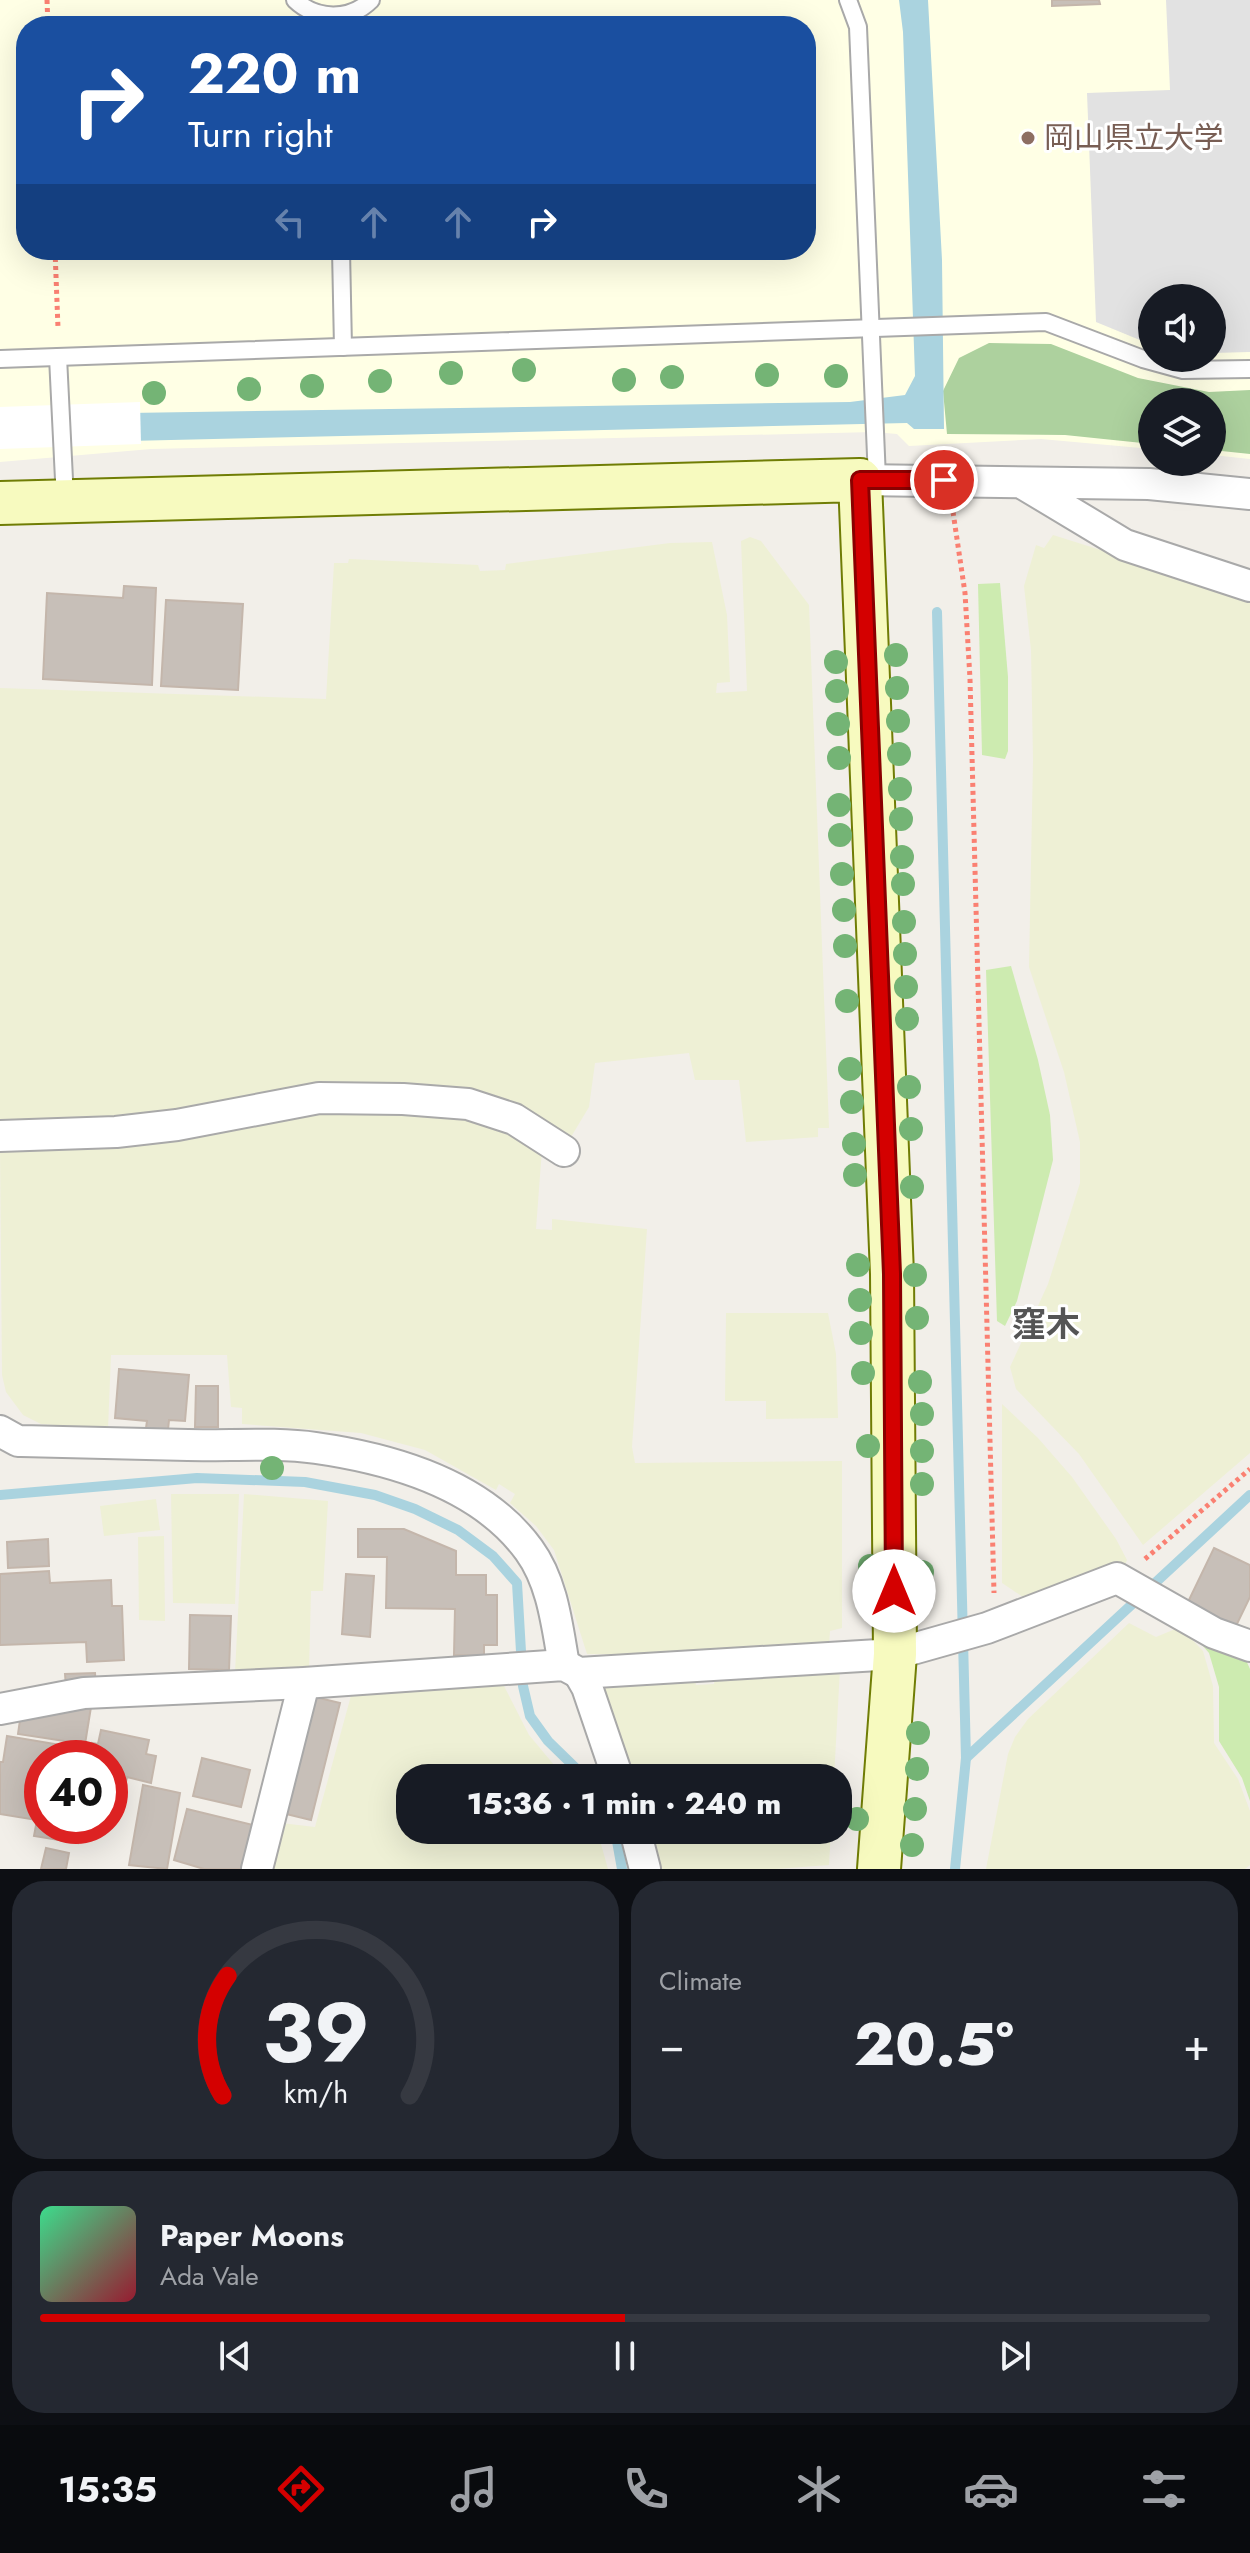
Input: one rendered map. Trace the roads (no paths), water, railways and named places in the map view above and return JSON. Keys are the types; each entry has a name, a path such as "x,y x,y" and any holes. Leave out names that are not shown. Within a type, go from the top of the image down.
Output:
{"street":[{"path":"868,479 892,1274 895,1654 879,1869"},
{"path":"0,503 868,479 1149,484 1250,494"},
{"path":"1021,482 1125,545 1250,586"},
{"path":"0,1136 116,1132 177,1125 319,1098 403,1099 468,1104 514,1119 564,1151"},
{"path":"0,1431 18,1441 314,1448 388,1463 432,1478 472,1498 503,1519 531,1552 551,1596 571,1669 587,1687 613,1764"},
{"path":"0,1709 84,1693 304,1683 524,1668 571,1669 895,1654 993,1626 1117,1578 1214,1633 1250,1646"},
{"path":"257,1869 304,1683"},
{"path":"639,1844 645,1869"}],"lane":[{"path":"295,0 323,16"},
{"path":"345,16 371,0"},
{"path":"848,0 858,27 873,427 868,479"},
{"path":"341,260 343,347"},
{"path":"0,359 1046,322 1143,359 1183,370 1250,369"},
{"path":"58,357 65,500"}],"water":[{"path":"899,0 928,0 942,260 944,429 914,429 907,423 0,444 0,415 850,402 905,395 915,376 903,32"}],"waterway":[{"path":"937,612 966,1758 955,1869"},
{"path":"0,1495 197,1478 305,1482 375,1495 415,1509 458,1530 493,1556 517,1583 523,1686 530,1716 548,1741 572,1764"},
{"path":"966,1758 1250,1495"},
{"path":"618,1844 622,1869"}],"place":[{"name":"岡山県立大学","path":"1028,138"}],"district":[{"name":"窪木","path":"1046,1324"}]}
